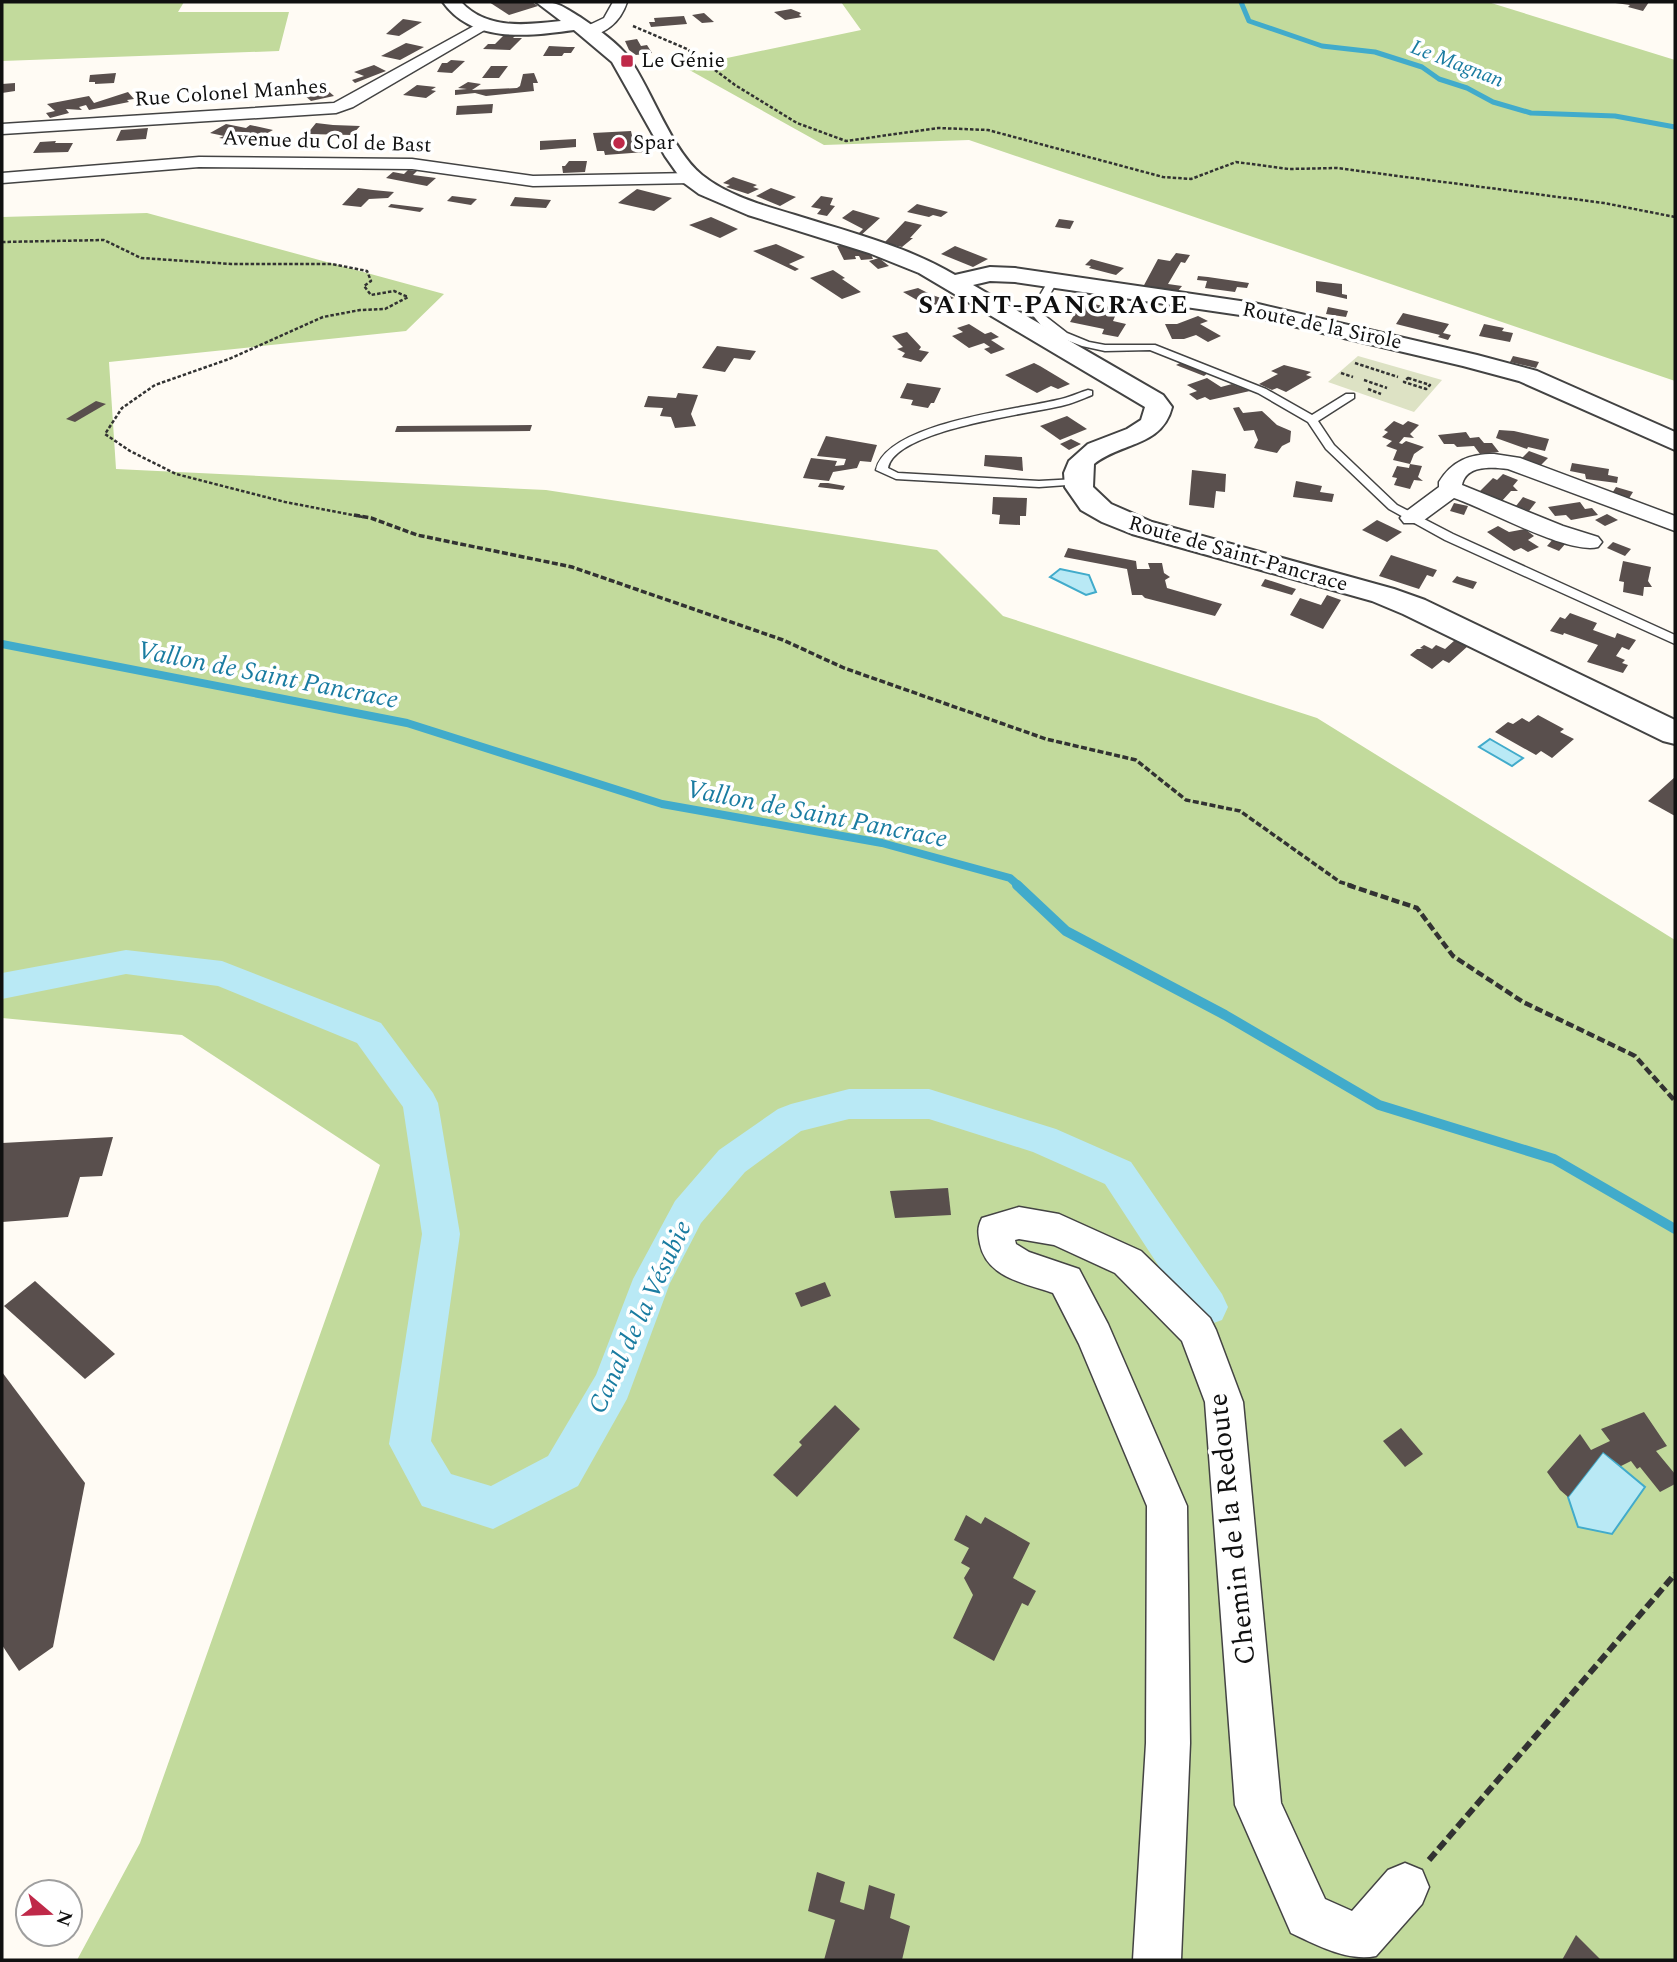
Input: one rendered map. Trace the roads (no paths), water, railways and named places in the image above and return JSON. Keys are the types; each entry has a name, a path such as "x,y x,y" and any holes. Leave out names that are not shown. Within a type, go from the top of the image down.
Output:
{"street":[{"path":"452,2 459,13 483,24 536,29 603,26 615,18 620,2"},
{"path":"545,2 607,46 624,65 676,156 692,178 707,189 730,200 893,253 954,282 1143,393 1159,407 1156,418 1148,428 1090,454 1079,466 1077,482"},
{"name":"Rue Colonel Manhes","path":"2,129 336,108 344,106 483,24"},
{"name":"Avenue du Col de Bast","path":"2,178 199,162 412,164 533,181 692,178"},
{"name":"Route de la Sirole","path":"954,282 990,274 1053,280 1254,310 1514,371 1675,442"},
{"path":"1451,489 1450,482 1460,467 1497,460 1512,463 1675,524"},
{"name":"Route de Saint-Pancrace","path":"1077,482 1085,497 1108,514 1142,528 1382,595 1414,607 1675,733"},
{"path":"1412,518 1451,489"},
{"path":"1451,489 1498,506 1567,537 1590,542"},
{"name":"Chemin de la Redoute","path":"1157,1960 1168,1744 1167,1506 1095,1336 1066,1281 1017,1264 1000,1253 995,1229 1019,1223 1059,1230 1128,1262 1197,1331 1224,1402 1258,1805 1308,1916 1359,1939 1405,1887"}],"lane":[{"path":"1053,280 1035,312 1045,323 1063,335 1105,348 1145,346 1159,349 1262,391 1312,420 1330,447 1376,493 1412,518 1675,640"},
{"path":"1077,482 1039,484 909,477 896,476 882,470 884,460 893,450 909,440 985,416 1061,403 1088,393"},
{"path":"1312,420 1350,396"}],"water":[{"path":"1060,569 1089,575 1096,592 1086,595 1050,577"},
{"path":"1490,739 1523,758 1512,766 1479,747"},
{"path":"1603,1452 1645,1487 1612,1534 1578,1527 1568,1497"}],"waterway":[{"name":"Le Magnan","path":"1241,2 1249,21 1322,46 1375,52 1422,67 1439,79 1467,88 1493,102 1531,113 1615,116 1675,127"},
{"name":"Vallon de Saint Pancrace","path":"2,644 407,723 662,804 882,843 1010,878 1019,886"},
{"name":"Vallon de Saint Pancrace","path":"1017,885 1066,931 1225,1015 1379,1105 1554,1159 1675,1229"},
{"name":"Canal de la Vésubie","path":"2,986 126,962 222,974 369,1033 420,1103 441,1234 410,1444 437,1491 493,1508 563,1471 613,1385 652,1279 688,1212 732,1161 791,1119 849,1104 929,1104 1043,1140 1118,1173 1208,1307"}],"place":[{"name":"Le Génie","path":"627,61"},
{"name":"Spar","path":"619,143"}],"district":[{"name":"SAINT-PANCRACE","path":"1054,305"}]}
